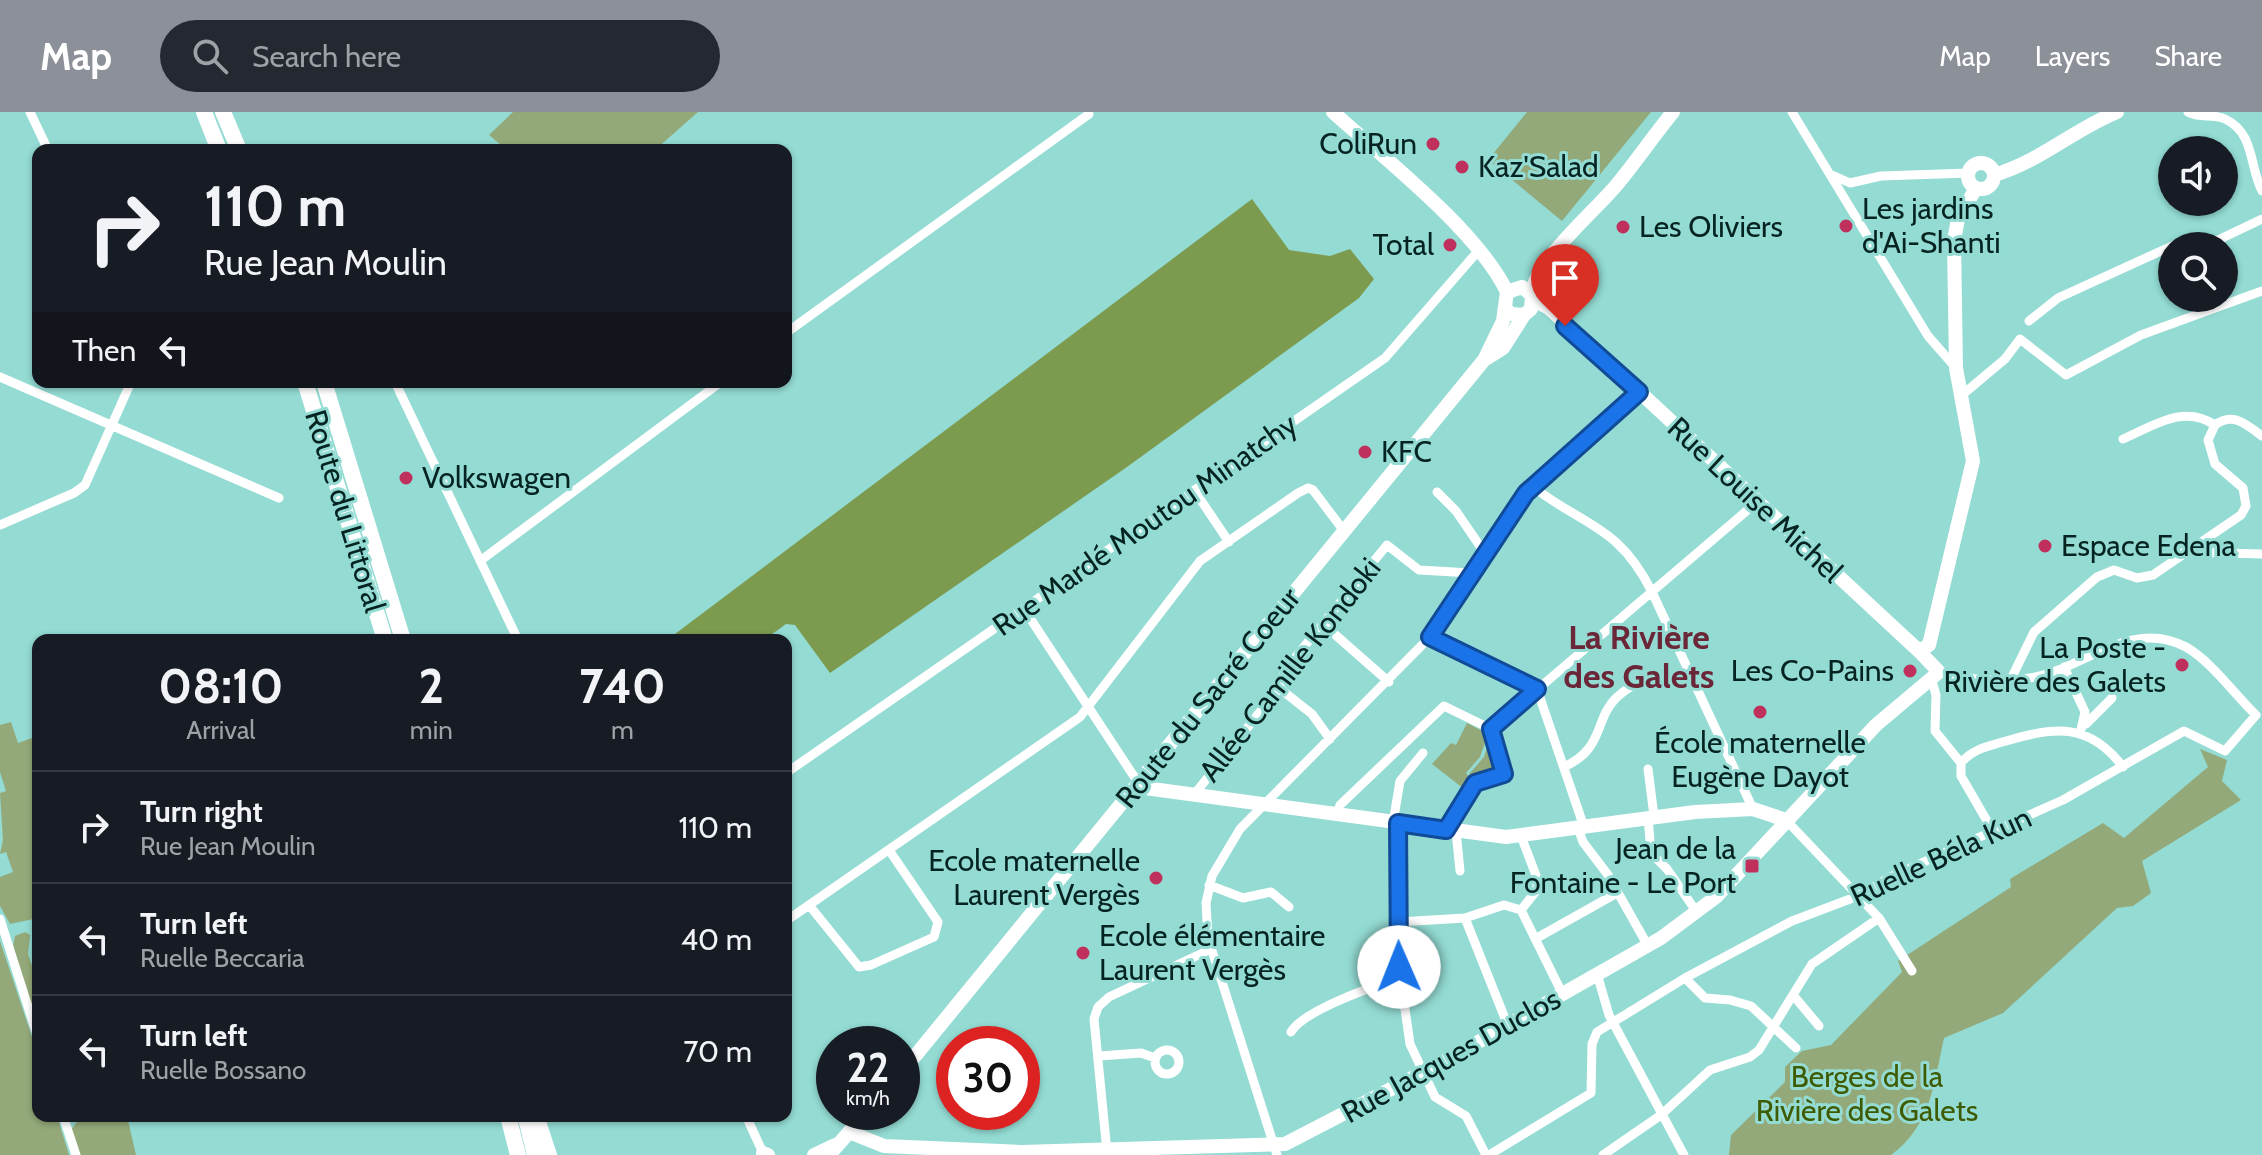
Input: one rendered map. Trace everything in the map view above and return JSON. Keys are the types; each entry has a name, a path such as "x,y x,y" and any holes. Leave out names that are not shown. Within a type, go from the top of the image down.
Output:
{"highway":[{"path":"204,112 217,144"},
{"path":"223,112 236,144"},
{"name":"Route du Littoral","path":"307,388 383,634"},
{"name":"Route du Littoral","path":"326,388 401,634"},
{"path":"502,1122 508,1155"},
{"path":"510,1122 518,1155"},
{"path":"527,1122 535,1155"},
{"path":"538,1122 549,1155"}],"street":[{"path":"30,112 45,144"},
{"name":"Rue Louise Michel","path":"1333,112 1476,246 1501,263 1521,300 1549,308 1919,651 1935,676"},
{"name":"Route du Sacré Coeur","path":"920,1050 1484,360 1503,321 1550,261 1617,186 1673,112"},
{"path":"1792,112 1928,336 1956,368"},
{"path":"1994,175 2032,162 2056,142 2117,112"},
{"path":"2188,112 2223,117 2240,129 2247,138 2259,170 2262,191"},
{"path":"792,329 1089,114"},
{"path":"1832,175 1850,183 1881,176 1969,173 1981,163 1988,165 1994,175"},
{"path":"1969,173 1976,188"},
{"path":"1976,188 1990,186 1994,175"},
{"path":"1844,194 1850,183"},
{"path":"1919,651 1929,645 1968,488 1973,451 1956,368 1955,232 1976,188"},
{"path":"2235,232 2262,219"},
{"name":"Rue Mardé Moutou Minatchy","path":"792,769 1385,358 1476,246"},
{"path":"2029,321 2058,298 2158,252"},
{"path":"1962,395 2005,359 2020,339 2066,375 2141,335 2262,291"},
{"path":"0,377 279,498"},
{"path":"0,525 74,493 85,485 129,388"},
{"path":"398,388 515,634"},
{"path":"480,561 713,388"},
{"path":"1276,1150 1211,949 1206,922 1209,885 1217,861 1260,806 1389,682 1430,637 1484,552 1533,487 1639,392"},
{"path":"2123,439 2187,415 2200,415 2215,425"},
{"path":"2011,679 2034,632 2097,577 2114,570 2147,578 2225,527 2246,506 2243,488 2215,464 2210,454 2208,440 2215,425 2222,420 2237,420 2262,436"},
{"path":"1533,487 1612,536 1632,558 1652,592 1753,809"},
{"path":"792,917 1080,717 1200,561 1308,488 1319,496 1344,531"},
{"path":"1194,490 1229,542"},
{"path":"1437,492 1456,511 1484,552"},
{"path":"1491,729 1757,502"},
{"name":"Allée Camille Kondoki","path":"1193,796 1279,688 1285,670 1387,545 1419,570 1471,573"},
{"path":"2184,552 2262,554"},
{"path":"1024,609 1139,784 1145,788 1451,831 1521,836 1651,817 1753,809 1786,820 1879,918 1912,971"},
{"path":"1323,624 1389,682"},
{"path":"1430,637 1537,689 1564,767 1583,842 1648,946"},
{"name":"Ruelle Béla Kun","path":"1612,1021 1792,921 1858,896 1890,877 1994,833 2123,767 2184,731 2225,751 2256,715 2192,652 2167,640 2125,641 2064,667"},
{"path":"1994,833 1961,776 1961,763 1935,731 1935,676 2011,679 2033,677 2064,667 2085,712 2080,734"},
{"path":"1564,767 1591,747 1618,697 1642,680 1669,681 1691,674"},
{"name":"Rue Jacques Duclos","path":"844,1137 884,1146 1021,1152 1276,1150 1508,1026 1648,946 1716,897 1876,725 1912,691 1935,676"},
{"path":"1279,688 1312,714 1330,739"},
{"path":"2080,734 2091,717 2112,698"},
{"path":"1336,816 1340,805 1444,706 1491,729 1504,774 1475,783 1451,831 1460,871"},
{"path":"1961,763 1975,751 2038,731 2080,734 2104,744 2123,767"},
{"path":"1423,753 1400,781 1396,823 1400,980 1410,1044 1421,1073 1441,1104 1466,1116 1488,1155 1591,1093 1593,1038 1612,1021"},
{"path":"1648,769 1651,853 1667,869 1696,911"},
{"path":"1521,836 1537,878 1537,890 1521,910"},
{"path":"809,905 859,967 871,965 934,937 939,930 935,917 889,850"},
{"path":"1209,885 1243,898 1271,892 1289,907"},
{"path":"1535,939 1617,893"},
{"path":"1398,922 1465,918 1504,905 1521,910 1563,995"},
{"path":"1465,918 1508,1026"},
{"path":"1603,1155 1661,1115 1710,1070 1750,1057 1759,1050 1818,957 1879,918"},
{"path":"0,919 32,1019"},
{"path":"1107,1153 1094,1019 1102,1002 1211,949"},
{"path":"1597,974 1612,1021 1684,1155"},
{"path":"1685,978 1699,994 1714,1000 1743,1002 1796,1048"},
{"path":"1291,1032 1301,1022 1342,1000 1400,980"},
{"path":"1793,995 1819,1026"},
{"path":"1099,1056 1141,1053 1155,1058"},
{"path":"65,1122 76,1155"},
{"path":"749,1122 765,1154"},
{"path":"829,1155 850,1130"},
{"path":"814,1155 844,1137"}],"green space":[{"path":"513,112 698,112 662,144 500,144 489,135"},
{"path":"1527,112 1651,112 1562,221 1488,160"},
{"path":"1252,199 1289,250 1330,256 1350,249 1374,279 1359,298 1127,467 830,673 795,625 786,624 772,634 675,634"},
{"path":"11,722 18,743 32,738 32,919 10,924 0,906 0,877 13,872 6,852 0,854 3,840 0,793 6,791 0,772 0,725"},
{"path":"1467,723 1488,734 1480,757 1466,773 1472,780 1464,789 1432,764 1451,743 1456,745"},
{"path":"1491,734 1500,762 1496,775 1476,780 1469,774 1484,757"},
{"name":"Berges de la Rivière des Galets","path":"2200,749 2227,760 2222,781 2241,800 2142,861 2151,893 2133,906 2117,908 2003,1013 1944,1038 1923,1117 1915,1131 1891,1155 1729,1155 1731,1135 1785,1082 1785,1067 1802,1051 1831,1045 1902,972 1898,961 2011,887 2010,879 2103,823 2124,838 2208,767"},
{"path":"25,932 30,935 28,954 32,966 32,1008 13,946 15,936"},
{"path":"0,941 32,1037 32,1122 59,1122 69,1155 0,1155"},
{"path":"77,1122 128,1122 136,1155 79,1155 71,1130"}],"place":[{"name":"ColiRun","path":"1433,144"},
{"name":"Kaz'Salad","path":"1462,167"},
{"name":"Les jardins d'Ai-Shanti","path":"1846,226"},
{"name":"Les Oliviers","path":"1623,227"},
{"name":"Total","path":"1450,245"},
{"name":"KFC","path":"1365,452"},
{"name":"Volkswagen","path":"406,478"},
{"name":"Espace Edena","path":"2045,546"},
{"name":"La Poste - Rivière des Galets","path":"2182,665"},
{"name":"Les Co-Pains","path":"1910,671"},
{"name":"École maternelle Eugène Dayot","path":"1760,712"},
{"name":"Jean de la Fontaine - Le Port","path":"1752,866"},
{"name":"Ecole maternelle Laurent Vergès","path":"1156,878"},
{"name":"Ecole élémentaire Laurent Vergès","path":"1083,953"}],"district":[{"name":"La Rivière des Galets","path":"1639,656"}],"route":[{"path":"1399,967 1398,823 1446,830 1447,822 1475,783 1504,774 1491,729 1537,689 1430,637 1526,493 1639,392 1565,326"}]}
